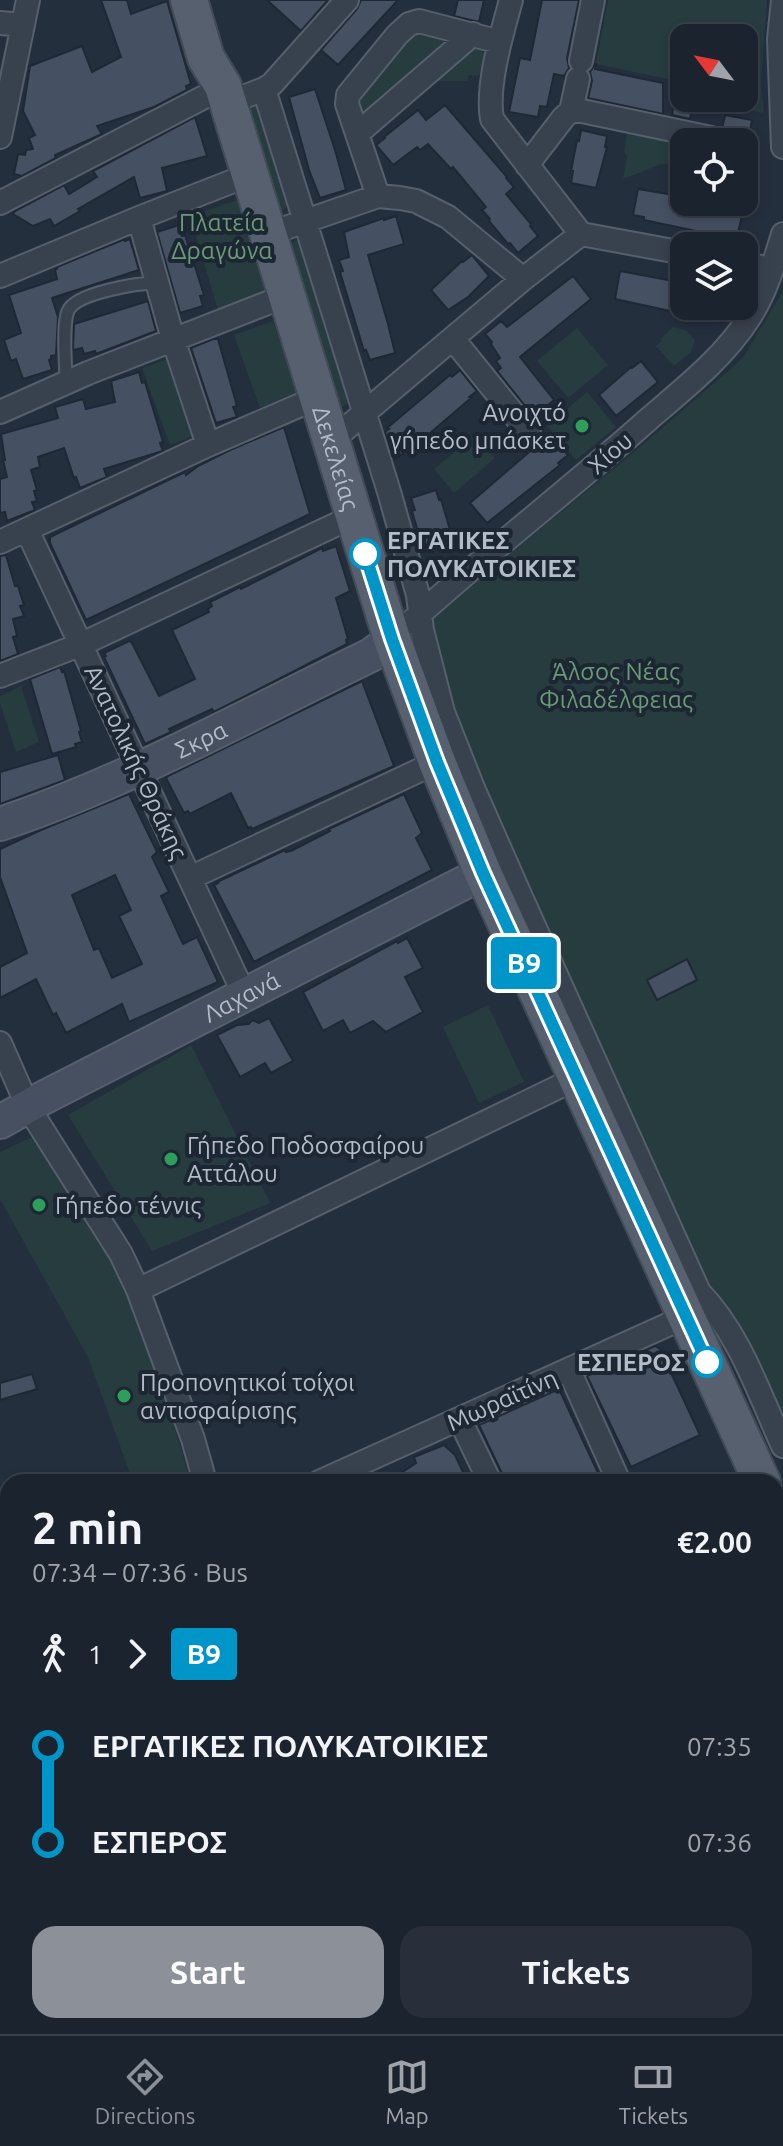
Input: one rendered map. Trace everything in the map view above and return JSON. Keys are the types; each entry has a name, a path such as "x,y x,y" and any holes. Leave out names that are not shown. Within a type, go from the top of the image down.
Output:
{"main road":[{"name":"Δεκελείας","path":"189,0 206,58 251,174 392,639 437,762 483,873 758,1474"},
{"name":"Δεκελείας","path":"208,0 223,51 220,94"}],"street":[{"path":"0,137 11,24 28,0"},
{"path":"0,203 220,94 264,89 272,84 347,0"},
{"path":"511,0 489,105 492,119 581,234 670,250"},
{"path":"527,165 571,111 593,0"},
{"path":"783,0 783,147"},
{"path":"378,196 347,104 348,95 409,24 419,21 500,42"},
{"path":"358,133 473,34"},
{"path":"264,89 418,595 425,643 443,712 473,788 699,1292 723,1320 783,1446"},
{"path":"571,111 670,129"},
{"path":"0,276 251,174"},
{"path":"268,234 378,196 416,201 448,217 523,279"},
{"path":"139,218 173,339 208,445"},
{"path":"331,441 581,234"},
{"name":"Χίου","path":"392,639 614,450 730,344 762,294 783,234"},
{"path":"758,266 772,269"},
{"path":"0,412 66,382 288,295"},
{"path":"453,339 529,433"},
{"path":"0,542 319,397"},
{"path":"0,676 82,644 354,516"},
{"name":"Ανατολικής Θράκης","path":"27,530 244,994"},
{"name":"Σκρα","path":"0,824 138,769 371,655 392,639"},
{"path":"190,878 437,762"},
{"name":"Λαχανά","path":"0,1122 483,873"},
{"path":"0,1043 28,1107 121,1254 138,1290 193,1439 203,1474"},
{"path":"138,1290 577,1078"},
{"name":"Μωραϊτίνη","path":"337,1474 685,1317"},
{"path":"569,1370 615,1474"},
{"path":"460,1420 486,1474"}],"lane":[{"path":"66,382 66,324 68,311 74,302 137,284 157,283"}],"green space":[{"path":"608,0 767,0 761,83 764,113 758,112 758,24 670,24 670,80 596,64"},
{"path":"411,33 439,33 445,41 443,51 363,112 355,98"},
{"path":"474,46 484,54 479,76 469,75 467,81 431,81"},
{"path":"261,99 294,205 277,212 243,104"},
{"path":"627,131 670,140 670,164 661,164 623,179 627,156 624,152"},
{"name":"Πλατεία Δραγώνα","path":"238,200 265,293 218,310 190,216"},
{"path":"304,236 353,401 338,409 286,246"},
{"name":"Άλσος Νέας Φιλαδέλφειας","path":"783,291 783,1430 703,1289 473,775 427,622 632,454 743,358"},
{"path":"273,321 298,392 260,408 234,335"},
{"path":"673,327 686,330 695,340 691,352 674,366 656,346"},
{"path":"577,328 608,365 568,398 537,361"},
{"path":"174,357 201,433 170,445 142,368"},
{"name":"Ανοιχτό γήπεδο μπάσκετ","path":"587,392 616,427 576,460 547,426"},
{"path":"475,435 495,458 454,493 434,469"},
{"path":"21,686 39,742 16,752 0,696"},
{"path":"488,1005 524,1082 479,1103 443,1027"},
{"name":"Γήπεδο Ποδοσφαίρου Αττάλου","path":"191,1045 270,1203 152,1251 68,1115"},
{"path":"30,1138 40,1142 121,1277 138,1308 189,1474 130,1474 88,1357 0,1199 0,1152"}],"building":[{"path":"101,0 127,0 131,14 167,1 191,84 186,86 187,90 154,107 97,126 102,134 55,155 56,158 22,176 14,174 18,154 25,155 26,150 33,149 29,138 35,135 23,111 30,66 82,46 92,72 121,57"},
{"path":"267,0 328,0 301,31"},
{"path":"361,0 398,0 338,65 321,50 357,9"},
{"path":"458,0 484,0 479,22 454,16"},
{"path":"542,0 579,0 567,58 569,68 564,76 554,74 547,107 540,106 538,117 509,112 520,58 530,60"},
{"path":"595,64 595,69 663,83 663,114 588,98 592,81 590,72"},
{"path":"315,89 346,190 320,198 289,97"},
{"path":"445,105 514,187 506,194 538,236 518,253 489,221 482,210 486,207 453,167 451,169 428,144 420,150 417,147 393,165 376,145 418,110 426,120"},
{"path":"673,112 691,112 690,119 672,115"},
{"path":"725,115 752,120 751,128 722,128"},
{"path":"195,117 207,156 162,168 167,191 140,198 134,177 54,226 50,219 33,226 13,214 64,185 69,194 97,177 93,171"},
{"path":"581,130 607,136 596,188 571,183"},
{"path":"638,189 670,194 670,216 742,216 738,232 700,232 633,215"},
{"path":"396,216 404,244 368,255 395,353 370,360 364,351 340,272 343,271 339,260 349,257 344,232"},
{"path":"179,225 204,295 200,296 203,306 180,313 157,232"},
{"path":"130,239 139,270 52,298 58,317 56,355 49,360 52,370 23,379 16,359 11,361 4,340 21,333 9,295 57,279 57,267"},
{"path":"472,255 489,276 468,297 448,310 431,290"},
{"path":"620,271 670,280 670,311 615,299"},
{"path":"573,276 591,299 520,357 554,400 534,417 497,371 501,368 496,361 500,358 485,334 501,321 507,327"},
{"path":"148,301 156,331 96,354 95,351 84,354 82,348 73,350 74,324"},
{"path":"218,339 237,406 233,407 237,417 216,423 191,348"},
{"path":"641,361 658,382 616,416 599,395"},
{"path":"460,370 477,391 422,440 395,459 385,432 387,428"},
{"path":"139,372 142,383 145,382 163,451 104,469 107,477 80,488 64,448 38,457 40,467 31,470 37,490 34,491 37,501 32,502 35,510 7,521 5,512 0,513 0,479 7,477 1,434 58,418 55,407 83,399 86,409 115,402 111,381"},
{"path":"284,427 310,514 86,620 50,537"},
{"path":"550,434 568,455 558,463 560,465 487,523 470,503"},
{"path":"436,490 451,541 426,549 423,538 420,539 411,498"},
{"path":"336,546 350,591 336,598 347,644 214,712 212,709 169,729 171,732 145,744 104,653 129,641 132,643 159,696 195,679 172,630 209,612 210,602 322,548 323,551"},
{"path":"6,555 24,605 20,606 24,616 13,619 17,636 13,637 18,654 0,661 0,556"},
{"path":"60,667 64,671 82,742 75,744 76,747 52,754 30,679"},
{"path":"362,681 394,766 252,829 248,828 231,793 190,814 188,811 184,813 166,778 168,776"},
{"path":"58,755 65,780 0,804 0,772"},
{"path":"129,794 157,852 152,857 169,892 161,896 183,944 197,937 218,982 129,1022 122,1004 66,1033 56,1013 53,1015 36,979 0,998 0,967 27,953 0,877 0,849","holes":["115,875 131,910 119,916 142,964 112,978 99,948 94,950 72,895"]},
{"path":"404,794 422,833 416,838 432,870 254,962 214,885 285,850 291,851 329,829"},
{"path":"407,938 423,968 405,977 423,1012 386,1032 373,1021 350,1033 343,1020 323,1031 303,992"},
{"path":"687,959 697,980 657,1000 647,980"},
{"path":"269,1018 293,1061 271,1073 265,1063 240,1077 217,1035 237,1025 249,1024 252,1020 259,1023"},
{"path":"655,1346 660,1349 700,1435 631,1467 587,1376"},
{"path":"32,1374 37,1389 0,1400 0,1383"},
{"path":"559,1389 598,1473 502,1474 479,1425"},
{"path":"444,1445 455,1455 463,1474 399,1474 416,1463 414,1457"}],"bus line":[{"name":"Β9","path":"365,554 437,762 483,873 707,1362"}],"place":[{"name":"Ανοιχτό γήπεδο μπάσκετ","path":"582,426"},
{"name":"ΕΡΓΑΤΙΚΕΣ ΠΟΛΥΚΑΤΟΙΚΙΕΣ","path":"365,554"},
{"name":"Γήπεδο Ποδοσφαίρου Αττάλου","path":"171,1159"},
{"name":"Γήπεδο τέννις","path":"39,1205"},
{"name":"ΕΣΠΕΡΟΣ","path":"707,1362"},
{"name":"Προπονητικοί τοίχοι αντισφαίρισης","path":"124,1396"}]}
